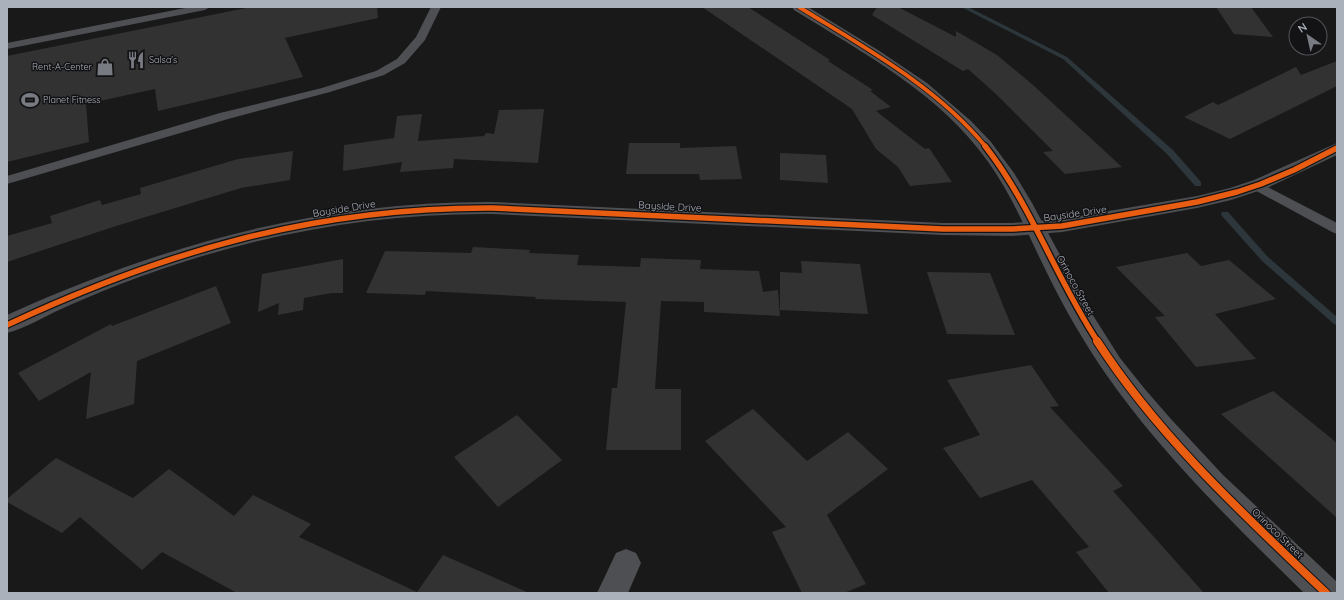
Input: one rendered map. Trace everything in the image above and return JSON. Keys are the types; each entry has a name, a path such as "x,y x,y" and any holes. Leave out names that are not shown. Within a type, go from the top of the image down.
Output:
{"street":[{"name":"Orinoco Street","path":"799,7 913,79 940,100 965,123 986,147 1007,177 1036,228 1078,312 1113,364 1159,424 1242,512 1326,593"},
{"name":"Bayside Drive","path":"7,325 85,290 155,264 216,245 275,230 343,217 395,211 446,208 542,209 963,230 1036,228 1117,217 1194,203 1256,185 1337,148"},
{"path":"612,593 626,563"}],"lane":[{"path":"7,46 206,7"},
{"path":"7,180 224,116 326,90 380,73 401,61 421,38 436,7"},
{"path":"1256,185 1337,229"}],"building":[{"path":"251,7 377,7 378,18 285,38 303,77 158,111 155,89 86,104 89,142 7,162 7,56"},
{"path":"702,7 748,7 830,60 828,61 873,90 870,91 891,107 876,111 925,149 929,148 952,182 910,186 898,167 876,149 852,109"},
{"path":"877,7 898,7 956,37 956,31 997,55 1033,85 1122,167 1065,174 1043,152 1053,151 997,95 968,69 963,71 872,15"},
{"path":"1216,7 1251,7 1273,37 1234,34"},
{"path":"1337,61 1337,86 1230,139 1184,117 1213,102 1218,105 1296,67 1301,75"},
{"path":"544,109 538,163 454,159 453,168 400,172 402,162 343,171 344,145 394,138 397,116 422,114 418,141 484,136 486,133 494,134 499,110"},
{"path":"629,143 680,143 680,148 736,146 742,179 700,180 699,174 626,174"},
{"path":"293,151 290,180 241,188 113,227 7,262 7,236 52,223 50,216 100,200 102,205 141,194 140,188 238,159"},
{"path":"780,153 826,155 828,183 780,180"},
{"path":"473,247 530,250 529,253 579,255 577,265 640,267 641,258 701,260 700,269 759,271 763,292 778,290 780,316 704,312 704,302 661,301 655,389 681,389 681,450 606,450 612,388 617,388 626,302 535,299 536,297 426,291 425,295 366,293 385,251 471,253"},
{"path":"1187,253 1201,266 1229,260 1276,299 1215,314 1256,359 1196,367 1155,317 1165,316 1116,267"},
{"path":"343,259 343,293 331,293 304,298 303,310 278,315 279,303 258,312 262,274"},
{"path":"801,261 860,264 868,314 780,310 780,272 802,273"},
{"path":"927,272 990,273 1015,335 947,334"},
{"path":"216,286 231,323 137,361 134,404 86,419 91,372 39,401 18,373 111,324 112,326"},
{"path":"1031,365 1059,406 1050,407 1123,486 1113,491 1204,593 1109,593 1076,552 1089,547 1032,480 980,498 943,448 980,435 947,380"},
{"path":"1273,391 1337,443 1337,518 1221,414"},
{"path":"753,409 807,461 848,432 888,469 827,515 866,584 844,593 802,593 772,532 786,527 705,441"},
{"path":"517,415 562,460 498,507 454,457"},
{"path":"56,458 133,498 169,469 234,516 253,495 311,524 299,537 417,592 443,555 529,593 237,593 162,552 142,570 80,517 62,533 7,502 7,499"}],"waterway":[{"path":"964,7 1065,58 1170,152 1198,184"},
{"path":"1225,214 1265,259 1337,322"}],"cycle path":[{"path":"799,7 898,69 921,86 944,104 985,146 1014,188 1081,315 1112,364 1161,426 1187,455 1241,511 1326,593"},
{"path":"7,325 57,301 165,260 221,243 278,229 335,218 392,211 447,208 493,208 562,210 943,229 989,230 1035,228 1103,220 1224,196 1272,180 1337,148"}],"place":[{"name":"Salsa's","path":"136,60"},
{"name":"Rent-A-Center","path":"105,67"},
{"name":"Planet Fitness","path":"30,100"}]}
